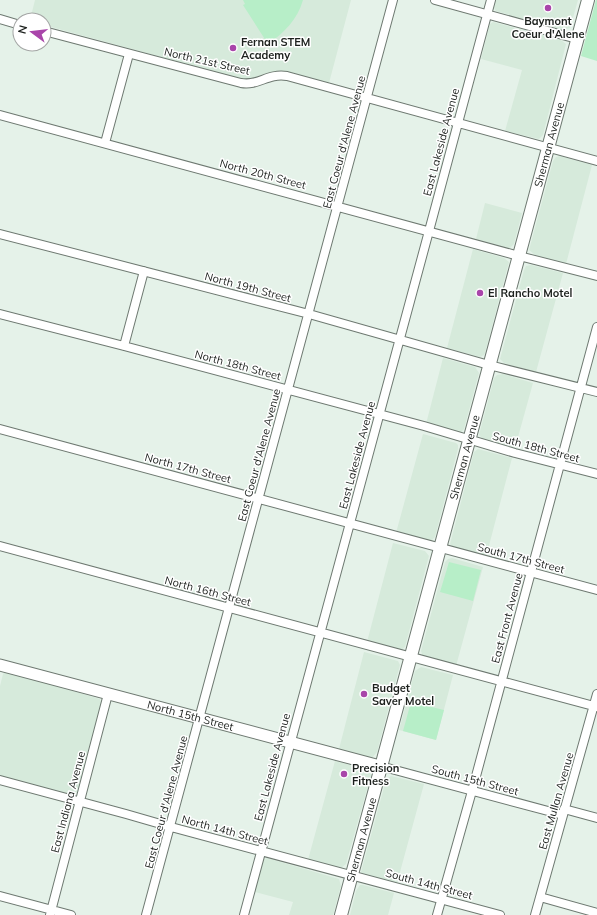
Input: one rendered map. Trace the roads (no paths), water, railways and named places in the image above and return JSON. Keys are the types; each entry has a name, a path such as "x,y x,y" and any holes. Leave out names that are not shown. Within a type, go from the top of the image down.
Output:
{"main road":[{"name":"Sherman Avenue","path":"341,915 588,0"},
{"name":"North 15th Street","path":"0,665 380,766"}],"street":[{"name":"East Coeur d'Alene Avenue","path":"146,915 368,98 393,0"},
{"path":"435,0 577,38"},
{"name":"East Lakeside Avenue","path":"244,915 491,0"},
{"path":"0,19 12,23"},
{"name":"North 21st Street","path":"52,33 241,83 251,84 271,76 283,75 597,161"},
{"path":"105,143 129,54"},
{"name":"North 20th Street","path":"0,115 597,276"},
{"name":"North 19th Street","path":"0,234 309,314 489,365 597,392"},
{"path":"124,346 144,271"},
{"name":"North 18th Street","path":"0,314 379,414 469,440"},
{"name":"East Front Avenue","path":"437,915 472,791 597,327"},
{"name":"North 17th Street","path":"0,429 440,548"},
{"name":"South 18th Street","path":"469,440 597,474"},
{"name":"North 16th Street","path":"0,546 595,707"},
{"name":"South 17th Street","path":"440,548 597,590"},
{"name":"East Indiana Avenue","path":"50,912 108,694"},
{"name":"East Mullan Avenue","path":"535,915 595,707 597,694"},
{"name":"South 15th Street","path":"380,766 472,791 597,818"},
{"name":"North 14th Street","path":"0,780 352,876"},
{"name":"South 14th Street","path":"352,876 500,915"},
{"path":"0,896 50,912 71,915"},
{"path":"540,898 597,913"}],"place":[{"name":"Baymont Coeur d'Alene","path":"548,8"},
{"name":"Fernan STEM Academy","path":"233,48"},
{"name":"El Rancho Motel","path":"480,293"},
{"name":"Budget Saver Motel","path":"364,694"},
{"name":"Precision Fitness","path":"344,774"}]}
